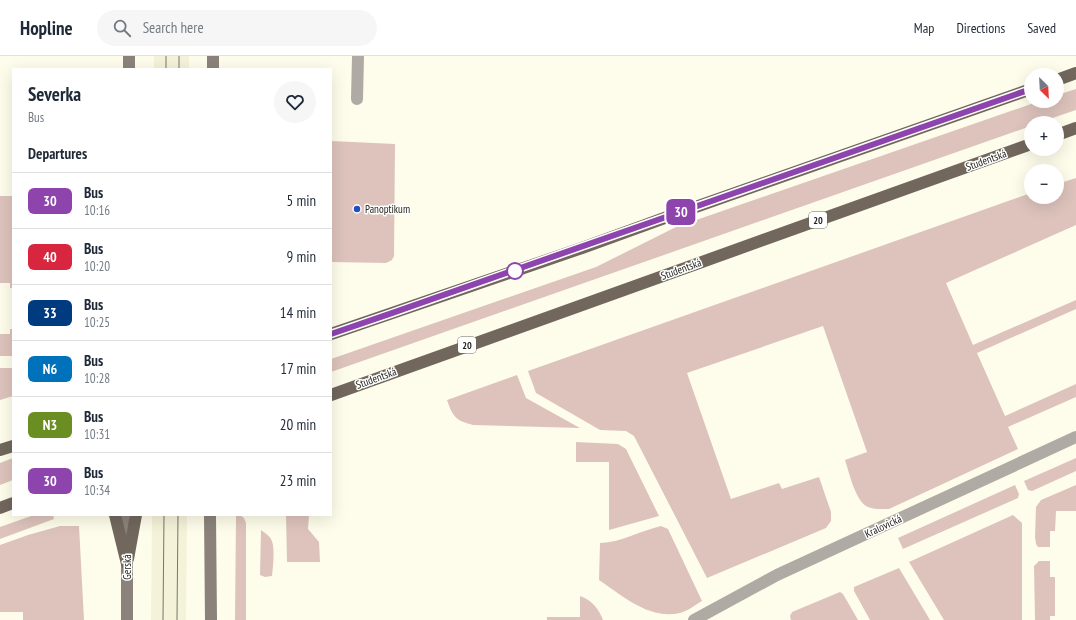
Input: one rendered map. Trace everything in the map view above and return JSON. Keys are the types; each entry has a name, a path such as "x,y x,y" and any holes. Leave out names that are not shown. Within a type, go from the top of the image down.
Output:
{"main road":[{"path":"1064,77 1076,73"},
{"path":"332,334 575,251 1024,91"},
{"path":"1064,132 1076,128"},
{"name":"Studentská","path":"332,395 1024,147"},
{"path":"0,450 12,446"},
{"path":"0,508 12,503"},
{"path":"115,516 127,564"},
{"path":"127,564 136,516"}],"street":[{"path":"128,68 129,56"},
{"path":"213,56 213,68"},
{"path":"357,99 358,56"},
{"name":"Kralovická","path":"694,620 777,575 1076,437"},
{"name":"Gerská","path":"127,516 127,620"},
{"path":"210,516 211,620"}],"shaded area":[{"path":"154,56 189,56 189,68 154,68"},
{"path":"1076,89 1076,110 1058,116 1024,116 1024,128 332,372 332,359 596,267 676,227 1024,107 1024,108 1064,108 1064,93"},
{"path":"332,141 395,144 394,256 392,260 386,263 332,262"},
{"path":"1076,178 1076,225 946,283 973,345 1076,300 1076,309 977,353 1005,416 1076,384 1076,397 1008,427 1018,449 889,509 874,509 866,506 862,503 853,485 845,460 867,452 823,326 687,373 731,499 779,483 782,489 819,477 831,512 831,521 826,528 707,578 634,436 626,431 600,430 536,393 528,371 1024,195 1024,204 1064,204 1064,182"},
{"path":"0,196 12,196 12,288 10,288 10,283 0,283"},
{"path":"10,329 12,329 12,356 0,356 0,334 10,334"},
{"path":"0,368 12,368 12,396 0,400"},
{"path":"517,375 526,398 580,428 473,425 458,419 453,414 447,400"},
{"path":"576,442 618,444 626,449 659,516 609,530 609,462 576,462"},
{"path":"12,458 12,480 0,485 0,463"},
{"path":"1076,458 1076,471 1032,491 1028,490 1024,481"},
{"path":"1015,485 1019,494 1018,498 903,549 898,538"},
{"path":"1076,485 1076,511 1056,511 1055,531 1050,531 1050,547 1038,547 1035,537 1036,507 1041,500"},
{"path":"1013,515 1022,523 1022,620 944,620 909,562"},
{"path":"31,516 53,516 54,519 0,539 0,527"},
{"path":"152,516 187,516 186,620 151,620"},
{"path":"236,516 241,516 246,523 246,620 235,620"},
{"path":"286,516 309,516 308,529 319,542 320,562 287,562"},
{"path":"60,526 79,526 84,620 23,620 23,612 0,612 0,545"},
{"path":"661,526 668,529 702,601 680,613 658,613 647,610 627,599 599,580 600,543 616,541"},
{"path":"261,530 270,538 273,545 274,558 272,576 265,577 260,575"},
{"path":"1039,561 1050,561 1050,577 1055,577 1055,616 1050,616 1050,620 1035,620 1034,566"},
{"path":"899,568 930,620 870,620 854,591 854,587"},
{"path":"840,592 843,594 858,620 791,620 790,616 792,612"},
{"path":"580,596 594,605 603,620 547,620 547,617 580,617"}],"tram line":[{"path":"166,56 166,68"},
{"path":"179,56 179,68"},
{"path":"163,620 164,516"},
{"path":"177,620 178,516"}],"bus line":[{"name":"30","path":"332,334 582,248 1024,91"}],"place":[{"name":"Panoptikum","path":"357,209"}]}
